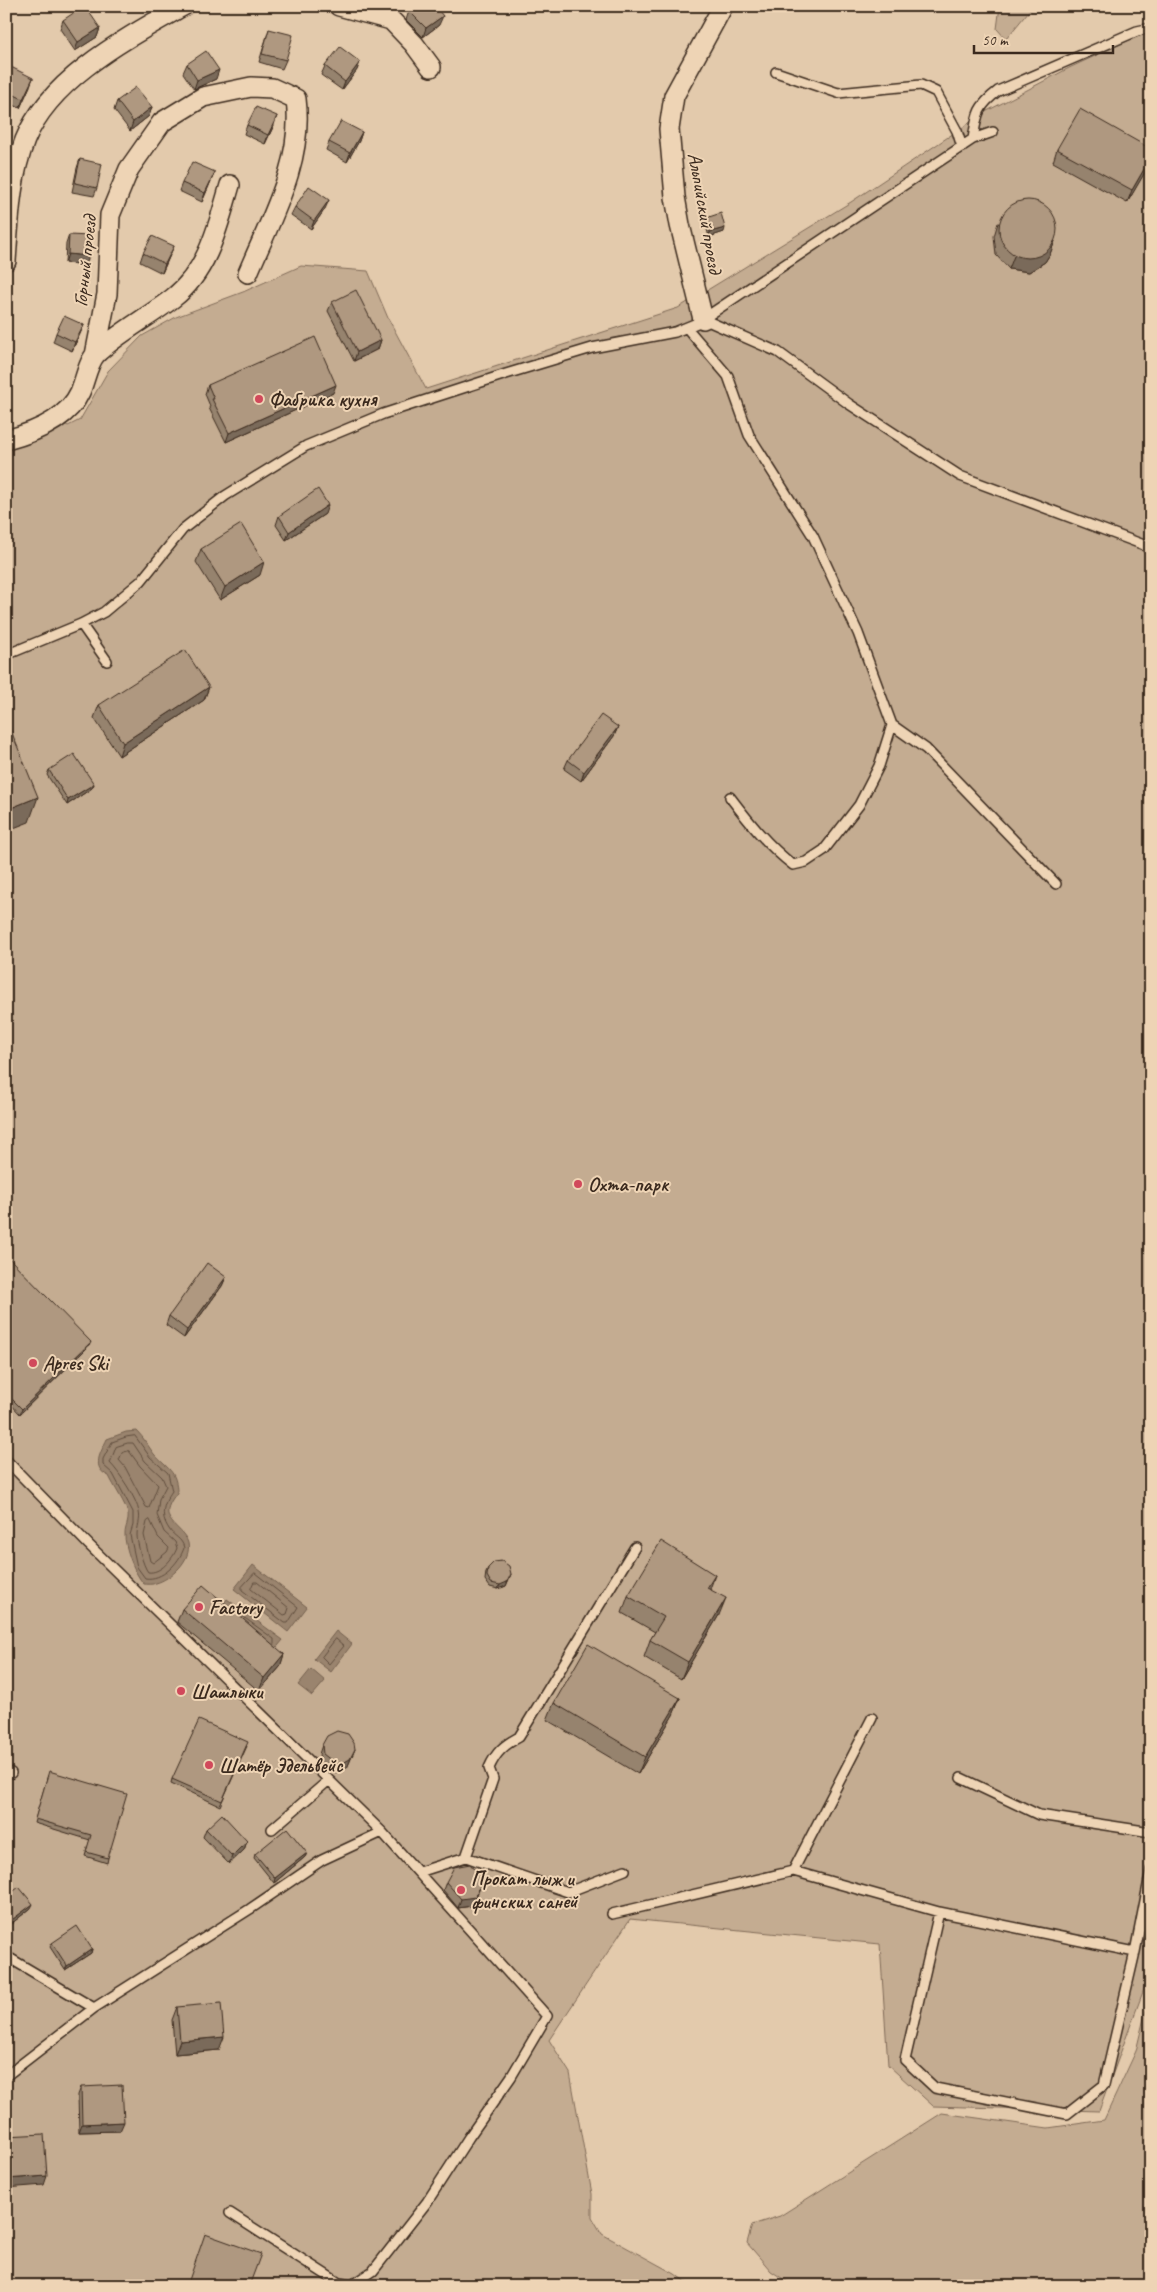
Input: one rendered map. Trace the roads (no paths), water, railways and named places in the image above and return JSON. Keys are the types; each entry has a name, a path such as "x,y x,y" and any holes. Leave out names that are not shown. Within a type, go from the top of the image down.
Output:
{"street":[{"path":"6,261 10,198 25,141 44,106 68,82 104,56 183,6"},
{"path":"339,6 391,20 414,44 431,67"},
{"name":"Альпийский проезд","path":"695,323 675,197 669,129 674,96 723,6"},
{"name":"Горный проезд","path":"6,440 19,437 61,417 79,395 95,355 107,294 110,216 129,169 162,122 202,97 251,87 272,88 296,99 299,121 297,141 285,186 248,273"},
{"path":"95,355 174,297 193,279 204,261 230,185"}],"lane":[{"path":"973,139 976,118 982,102 998,91 1137,31 1151,28"},
{"path":"776,72 838,93 921,85 936,92 957,131 962,147"},
{"path":"6,655 81,624 104,612 142,581 183,528 226,496 306,446 384,414 506,374 592,348 695,323 973,139 993,132"},
{"path":"695,323 778,352 849,404 960,476 1144,545 1151,551"},
{"path":"695,323 728,376 749,435 813,536 858,633 892,725 926,749 1056,884"},
{"path":"81,624 107,661"},
{"path":"730,797 753,828 782,856 793,865 806,862 824,850 859,805 879,766 892,725"},
{"path":"6,1460 382,1832 547,2016 512,2077 469,2136 428,2202 373,2271 352,2286 339,2283 230,2212"},
{"path":"466,1857 493,1779 489,1768 495,1754 506,1744 519,1737 635,1547"},
{"path":"793,1870 872,1718"},
{"path":"962,1778 1039,1815 1151,1832"},
{"path":"272,1829 329,1780"},
{"path":"6,2076 94,2008 250,1909 322,1860 382,1832"},
{"path":"419,1872 466,1857 568,1892 625,1870"},
{"path":"612,1914 793,1870 939,1912 1135,1952"},
{"path":"939,1912 905,2060 935,2088 1067,2114 1104,2085 1135,1952 1151,1870"},
{"path":"6,1956 94,2008"}],"water":[{"path":"137,1431 175,1479 177,1493 170,1502 169,1516 188,1543 187,1556 184,1562 174,1573 154,1584 144,1584 134,1567 125,1539 127,1510 109,1476 103,1473 98,1464 100,1454 107,1439 126,1432"},
{"path":"253,1565 307,1607 288,1632 234,1589"},
{"path":"227,1599 283,1640 273,1652 218,1611"},
{"path":"336,1631 352,1644 331,1672 314,1659"},
{"path":"311,1669 325,1681 312,1696 298,1685"}],"place":[{"name":"Фабрика кухня","path":"259,399"},
{"name":"Охта-парк","path":"578,1184"},
{"name":"Apres Ski","path":"33,1363"},
{"name":"Factory","path":"199,1607"},
{"name":"Шашлыки","path":"181,1691"},
{"name":"Шатёр Эдельвейс","path":"209,1765"},
{"name":"Прокат лыж и финских саней","path":"461,1890"}]}
